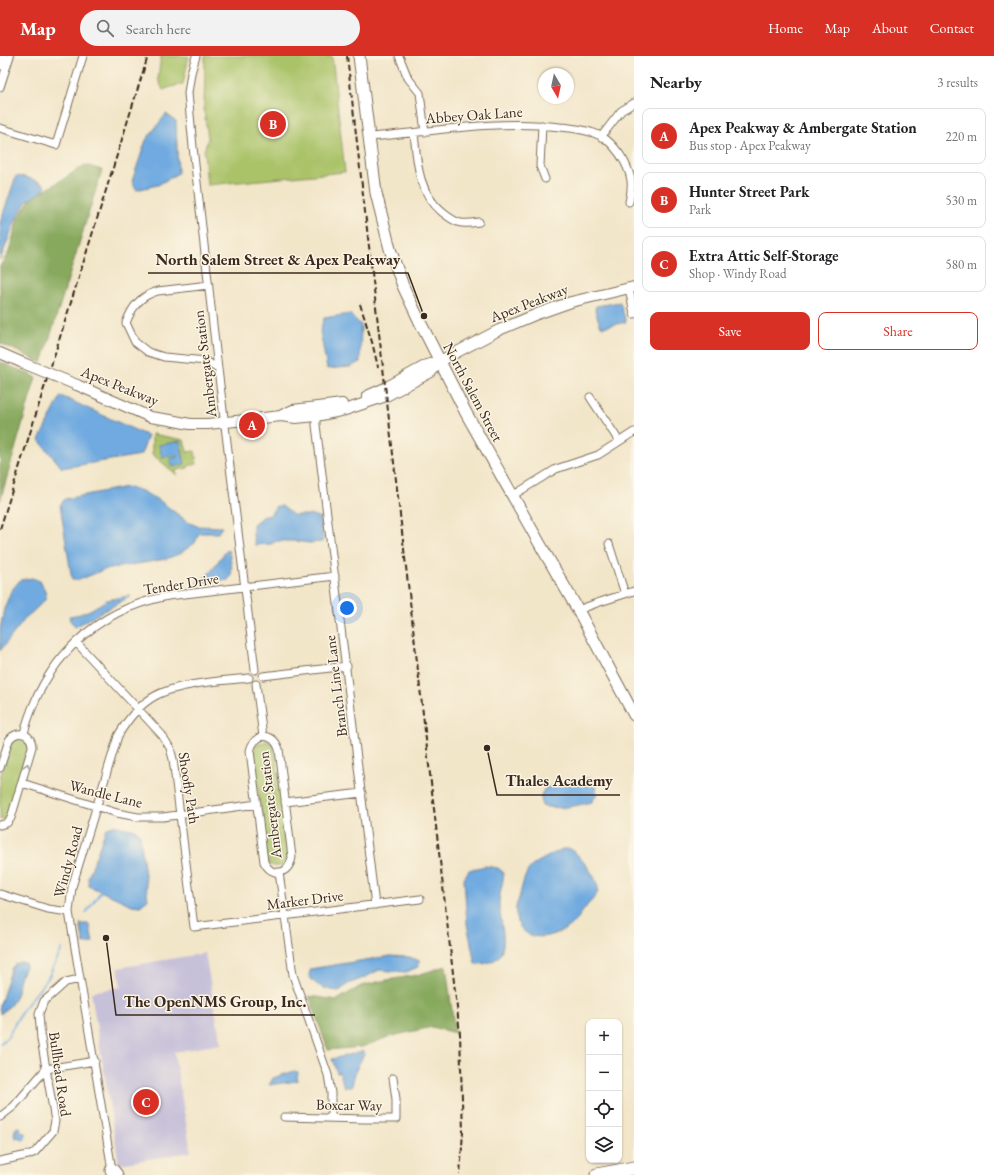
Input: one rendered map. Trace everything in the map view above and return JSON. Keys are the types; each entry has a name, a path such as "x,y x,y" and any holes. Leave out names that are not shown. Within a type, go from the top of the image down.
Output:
{"highway":[{"path":"597,1175 634,1168"}],"main road":[{"name":"North Salem Street","path":"359,56 376,193 390,249 403,286 466,412 512,496 578,610 634,715"},
{"name":"Apex Peakway","path":"281,416 293,410 338,405 359,400 385,388 427,365 440,361 499,330 537,314 571,302 631,287"},
{"name":"Apex Peakway","path":"0,352 153,417 190,424 281,416 296,418 316,416 356,407 386,396 431,372 440,361"}],"street":[{"path":"0,66 3,56"},
{"path":"0,87 10,56"},
{"path":"0,128 56,145 84,56"},
{"name":"Ambergate Station","path":"196,56 191,73 188,93 218,369 255,670"},
{"path":"399,56 408,78 420,93 425,132"},
{"path":"601,137 621,111 634,103"},
{"name":"Abbey Oak Lane","path":"368,137 512,124 542,125 578,130 601,137 617,151 628,169 632,188 629,202"},
{"path":"542,125 540,166 545,179"},
{"path":"414,133 423,187 432,201 449,218 465,224 479,222"},
{"path":"209,285 150,293 133,308 126,324 135,342 148,352 164,357 206,361 218,369"},
{"path":"631,287 634,314"},
{"path":"590,397 619,441"},
{"name":"Branch Line Lane","path":"316,416 375,905"},
{"path":"512,496 556,469 598,455 634,432"},
{"path":"609,544 625,594"},
{"name":"Tender Drive","path":"24,733 30,712 44,683 57,663 76,642 110,616 144,602 168,596 335,576"},
{"path":"578,610 634,591"},
{"name":"Shoofly Path","path":"76,642 158,730 170,748 173,759 181,816 194,926"},
{"path":"263,676 347,666"},
{"path":"255,670 261,672 263,676 262,680 256,684 252,683 249,678 250,674 255,670"},
{"name":"Windy Road","path":"113,1173 70,912 72,887 118,736 127,721 138,709 155,696 177,688 249,678"},
{"name":"Ambergate Station","path":"256,684 263,736"},
{"path":"0,768 9,740 12,736 24,733 31,740 32,747 11,818 7,822 0,824"},
{"name":"Ambergate Station","path":"263,736 274,740 279,749 285,802 292,857 286,870 279,872 272,871 264,862 250,751 252,744 263,736"},
{"name":"Wandle Lane","path":"22,783 116,813 138,817 163,818 257,804"},
{"path":"285,802 362,792"},
{"name":"Ambergate Station","path":"279,872 293,975 330,1084 331,1118"},
{"path":"0,894 48,910 70,912"},
{"name":"Marker Drive","path":"194,926 420,899"},
{"name":"Bullhead Road","path":"0,1161 35,1152 53,1131 55,1121 39,1016 44,1001 66,982 80,979"},
{"path":"0,1117 14,1106 46,1069 95,1061"},
{"name":"Boxcar Way","path":"284,1117 396,1119 396,1100 393,1078"}],"shaded area":[{"path":"205,953 221,1044 174,1052 191,1152 119,1164 91,992 121,987 118,968"}],"green space":[{"path":"161,56 189,56 183,84 163,90 158,79"},
{"path":"205,56 332,56 345,172 207,185 204,151 208,138 204,111"},
{"path":"85,165 102,170 42,363 0,343 0,266 9,252 18,218 30,200"},
{"path":"0,362 36,377 0,501"},
{"path":"152,434 184,440 187,452 195,451 197,464 188,466 188,468 176,470 177,475 152,454"},
{"path":"17,738 25,739 29,745 7,817 0,820 0,778 11,744 13,740"},
{"path":"271,742 276,755 288,854 287,861 283,866 270,865 266,856 254,754 254,748 256,745"},
{"path":"446,966 455,1033 432,1027 388,1037 362,1047 328,1050 309,996 337,1000 361,986 417,975"}],"water":[{"path":"166,114 176,121 178,173 158,185 136,190 132,181 146,140"},
{"path":"16,176 26,177 44,184 45,189 27,201 17,217 0,260 0,223"},
{"path":"620,302 626,322 603,327 600,325 595,310 596,306"},
{"path":"350,314 361,325 360,362 350,367 327,369 320,331 324,318"},
{"path":"61,396 148,436 141,455 62,468 39,440"},
{"path":"180,441 185,464 172,467 170,458 177,457 177,455 162,457 159,445"},
{"path":"126,487 142,491 160,501 188,522 197,526 222,527 218,533 199,533 195,543 179,554 166,559 103,570 79,580 72,580 60,505 65,499"},
{"path":"276,506 282,506 293,515 312,515 319,517 323,538 322,542 310,543 277,541 271,544 255,545 253,524 262,517 270,515"},
{"path":"227,550 229,551 232,570 228,580 197,583 211,572"},
{"path":"32,578 40,581 45,591 46,599 24,620 0,651 0,629 4,609 11,591 20,580"},
{"path":"131,596 75,627 70,620 70,616 90,610 107,600"},
{"path":"589,778 594,782 597,794 592,802 561,808 542,806 541,795 545,788"},
{"path":"113,825 136,830 140,835 148,900 140,906 132,905 89,886 88,878 106,829"},
{"path":"562,849 571,849 579,857 592,873 597,884 598,892 569,927 546,936 538,937 531,935 525,932 520,926 516,911 516,906 525,878 529,870 534,865"},
{"path":"485,866 498,868 504,873 499,904 503,944 501,952 496,959 488,963 475,964 467,924 464,878 469,870"},
{"path":"80,924 88,924 90,926 93,943 84,944"},
{"path":"390,956 410,957 420,961 418,967 406,972 379,970 348,984 339,991 330,990 318,985 309,976 310,969"},
{"path":"21,962 25,963 26,966 22,973 15,997 7,1008 0,1014 0,1005 11,969 15,964"},
{"path":"364,1051 365,1053 360,1061 352,1087 344,1087 340,1073 337,1073 332,1059"},
{"path":"294,1071 298,1072 297,1081 269,1085 273,1078"},
{"path":"19,1126 21,1128 20,1132 25,1133 26,1135 25,1139 23,1140 14,1136 15,1129"}],"waterway":[{"path":"86,913 101,891"},
{"path":"0,1044 7,1038 22,1011 48,978 62,949"}],"railway":[{"path":"0,529 148,56"},
{"path":"347,56 460,1034 463,1132 460,1175"},
{"path":"360,304 378,367"}],"place":[{"name":"Hunter Street Park","path":"273,124"},
{"name":"North Salem Street & Apex Peakway","path":"424,316"},
{"name":"Apex Peakway & Ambergate Station","path":"252,425"},
{"name":"Thales Academy","path":"487,748"},
{"name":"The OpenNMS Group, Inc.","path":"106,938"},
{"name":"Extra Attic Self-Storage","path":"146,1102"}]}
